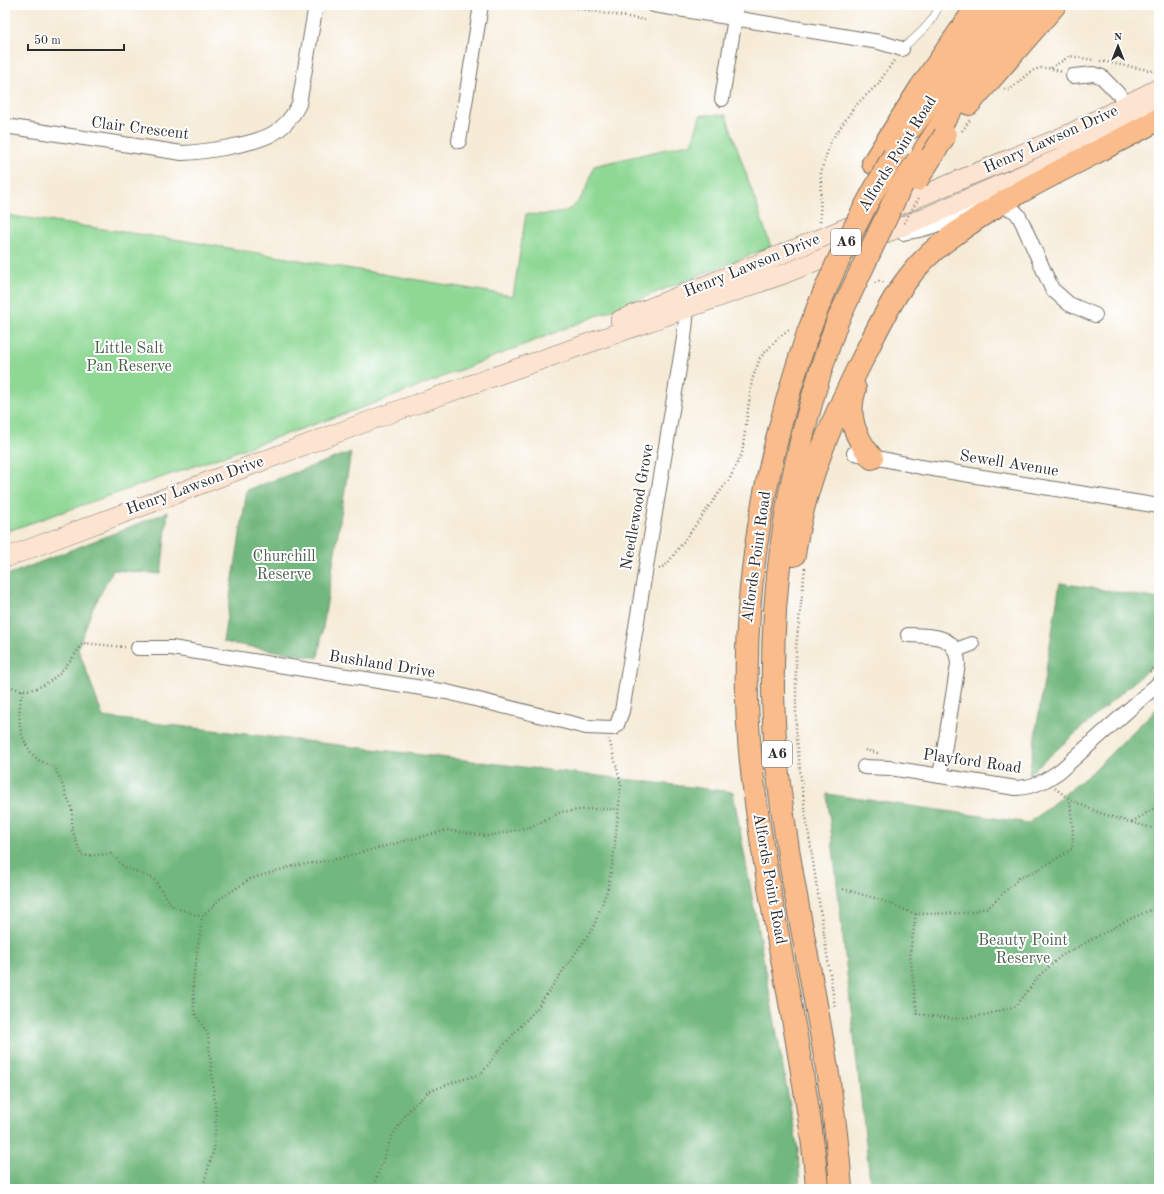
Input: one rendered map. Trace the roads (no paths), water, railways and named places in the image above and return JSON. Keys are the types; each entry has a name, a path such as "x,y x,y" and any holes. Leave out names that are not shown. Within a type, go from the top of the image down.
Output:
{"highway":[{"path":"801,336 831,246 874,163 916,94 978,5"},
{"name":"Alfords Point Road","path":"817,1189 807,1104 760,827 752,767 747,678 750,586 770,467 801,336 866,202 894,155 941,85 1002,5"},
{"name":"Alfords Point Road","path":"841,1189 830,1092 777,766 774,720 773,638 781,542 792,478 805,421 838,322 894,222 899,190 951,133 976,73 1027,5"},
{"path":"951,133 977,94 1023,44 1055,5"},
{"name":"A6","path":"777,766 786,706 788,601 799,527 810,486 827,440 868,347 893,301 917,268 946,240 997,206 1046,177 1159,119"},
{"path":"863,455 850,409 868,347"}],"main road":[{"name":"Henry Lawson Drive","path":"5,558 685,302 820,239 1071,133 1129,105 1159,88"},
{"name":"Henry Lawson Drive","path":"685,302 784,274 933,214 1061,158 1159,107"}],"street":[{"name":"Clair Crescent","path":"5,126 182,153 207,151 259,139 272,134 284,125 293,115 299,104 316,5"},
{"path":"459,141 481,5"},
{"path":"654,5 736,12 902,48"},
{"path":"722,99 736,12"},
{"path":"1073,76 1094,74 1102,77 1129,105"},
{"path":"862,242 929,227 978,210 997,206 1010,209 1018,214 1050,284 1060,298 1069,304 1095,315"},
{"name":"Needlewood Grove","path":"612,727 622,711 684,338 685,302"},
{"name":"Sewell Avenue","path":"863,455 1159,506"},
{"path":"908,635 942,639 950,642 956,650 958,664 940,776"},
{"path":"956,650 972,644"},
{"name":"Bushland Drive","path":"138,648 172,648 440,691 558,721 612,727"},
{"name":"Playford Road","path":"864,767 890,768 1016,788 1036,785 1046,780 1153,679"}],"lane":[{"path":"902,48 926,27 937,12 939,5"}],"park label":[{"name":"Little Salt Pan Reserve","path":"129,358"},
{"name":"Churchill Reserve","path":"284,566"},
{"name":"Beauty Point Reserve","path":"1023,950"}]}
